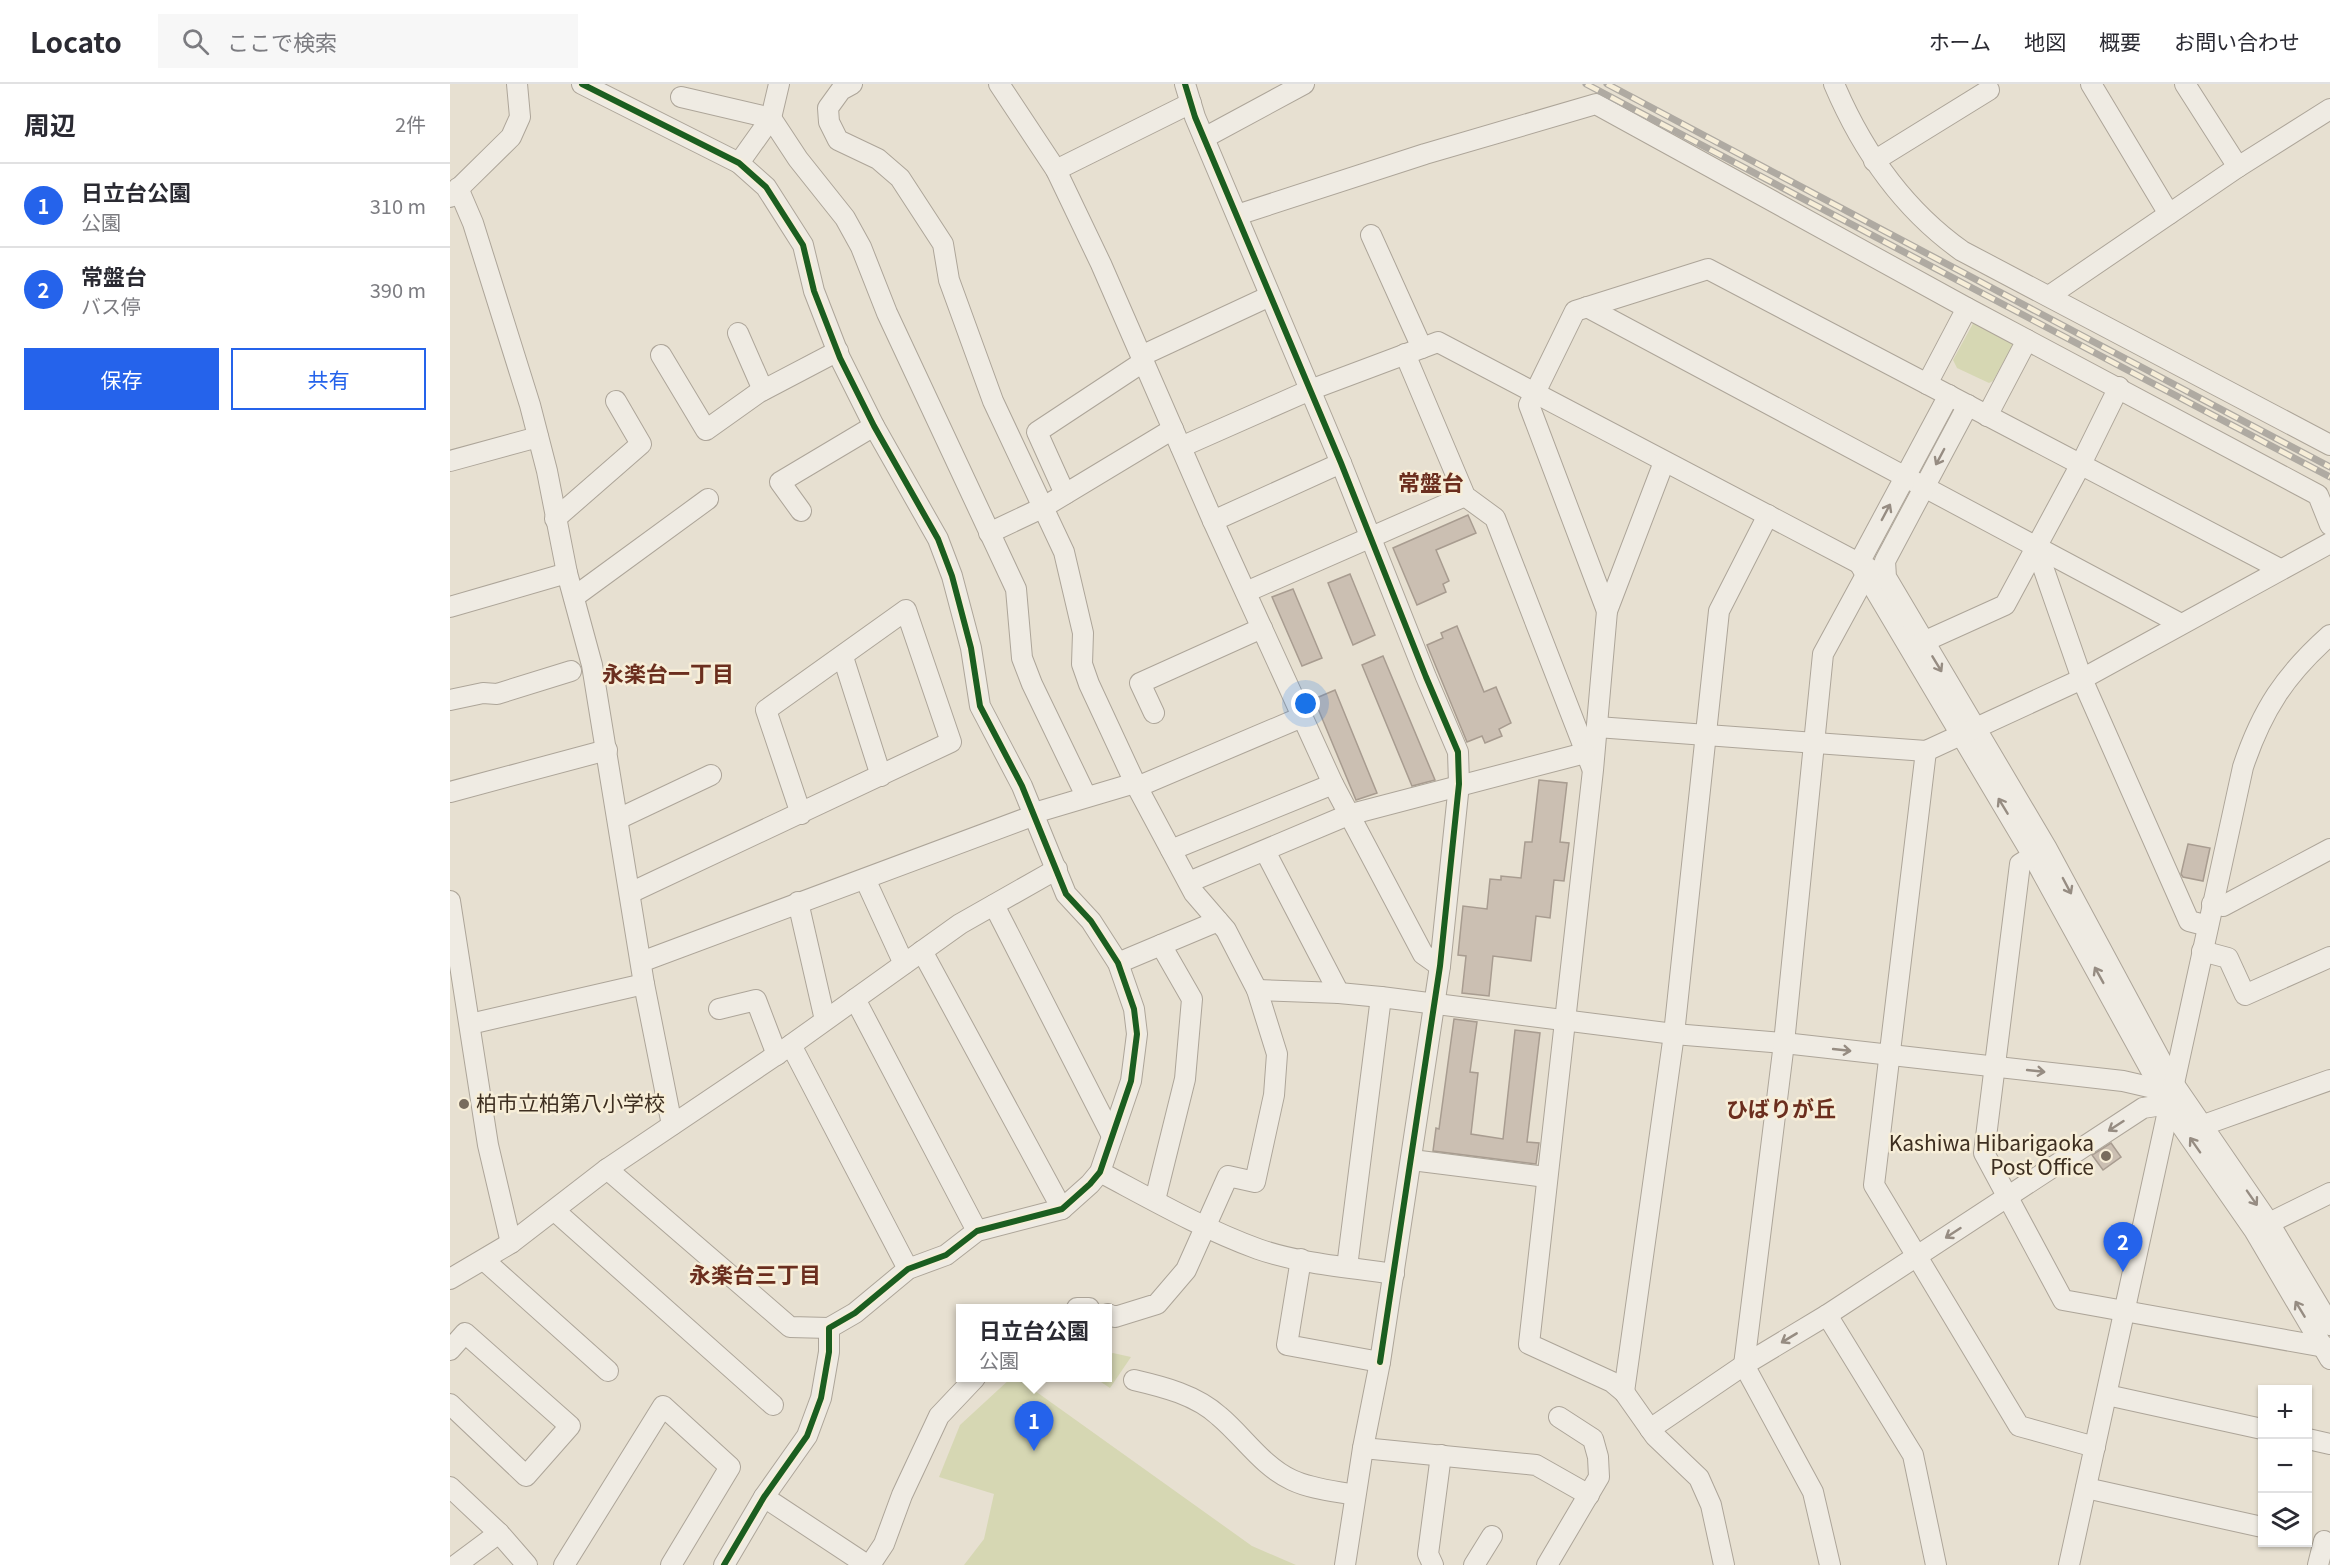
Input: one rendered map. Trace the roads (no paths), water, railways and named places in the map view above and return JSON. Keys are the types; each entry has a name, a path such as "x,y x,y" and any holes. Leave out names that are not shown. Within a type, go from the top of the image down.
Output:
{"street":[{"path":"517,84 520,117 511,137 454,193 474,223 538,436 567,573 592,665 644,984 672,1125"},
{"path":"582,84 739,163 766,187 803,244 814,291 838,351 874,426 938,539 952,576 971,648 980,706 1034,814 1066,894 1091,921 1118,963 1134,1009 1137,1034 1131,1081 1100,1172 1062,1209 977,1231 946,1255 908,1269 855,1313 829,1328 790,1327 607,1168"},
{"path":"739,163 771,118 779,84"},
{"path":"852,84 841,90 828,108 829,122 838,140 878,159 900,178 943,244 949,280 993,401 1064,552 1083,633 1082,664 1136,785 1189,882 1226,930 1257,990 1277,1054 1274,1095 1255,1182 1228,1176 1208,1227 1186,1270 1157,1304 1115,1317 1112,1316"},
{"path":"999,84 1056,170 1348,815 1422,954 1440,966"},
{"path":"1185,84 1204,138 1341,463 1458,752 1459,784 1440,966 1394,1274 1345,1565"},
{"path":"1204,138 1304,84"},
{"path":"1834,84 1860,139 1874,160 1900,195 1941,236 1962,251 2330,445"},
{"path":"2091,84 2169,214"},
{"path":"2185,84 2238,167"},
{"path":"1874,160 1989,90"},
{"path":"681,97 771,118 798,159 844,218 861,247 887,313 1016,590 1022,658 1032,684 1086,796"},
{"path":"1056,170 1191,103"},
{"path":"1237,215 1425,154 1596,104 1967,308 2318,495 2330,525"},
{"path":"2049,296 2238,167 2330,109"},
{"path":"1371,235 1465,495 1494,518 1589,762"},
{"path":"1607,611 1529,405 1575,311 1708,269 2280,569"},
{"path":"1065,494 1037,432 1142,359 1270,296"},
{"path":"1587,307 2181,624"},
{"path":"1927,384 1967,308"},
{"path":"738,333 763,390"},
{"path":"1987,416 2027,340"},
{"path":"990,533 1177,438 1438,342 1768,515 1863,569 1886,577"},
{"path":"661,356 706,430 763,390 838,351"},
{"path":"1917,645 2005,605 2081,464 2119,387"},
{"path":"1830,1565 1813,1492 1744,1365 1784,1043 1823,654 1905,477 1949,395"},
{"path":"555,519 641,444 616,401"},
{"path":"1917,645 1886,577 1885,561 1968,405"},
{"path":"801,511 780,482 874,426"},
{"path":"450,461 538,436"},
{"path":"1664,462 1607,611 1598,727 1589,762 1529,1344 1612,1382 1624,1392 1650,1429 1699,1478 1711,1505 1724,1565"},
{"path":"1213,521 1341,463"},
{"path":"1246,592 1465,495"},
{"path":"574,597 708,499"},
{"path":"1624,1392 1674,1034 1719,611 1768,515"},
{"path":"1598,727 1926,751 1967,730 2082,679 2330,543"},
{"path":"2036,547 2082,679 2189,921 2208,926"},
{"path":"1863,569 1917,645 2039,852 2168,1092 2181,1125 2262,1227 2322,1296 2330,1325"},
{"path":"450,607 567,573"},
{"path":"630,893 801,814 882,776 951,742 906,610 766,710 801,814"},
{"path":"1154,713 1140,684 1262,628"},
{"path":"2069,1565 2126,1313 2168,1092 2243,767 2253,735 2266,708 2284,681 2330,635"},
{"path":"843,657 882,776"},
{"path":"450,700 483,693 497,694 571,671"},
{"path":"641,962 1034,814 1086,796 1136,785 1302,717"},
{"path":"450,792 607,750"},
{"path":"1926,751 1874,1185 1915,1257 2019,1426 2095,1447"},
{"path":"1189,882 1348,815 1459,784 1589,762"},
{"path":"618,819 711,776"},
{"path":"1171,850 1333,784"},
{"path":"2212,904 2223,906 2330,849"},
{"path":"1265,851 1339,993"},
{"path":"2039,852 2020,864 1984,1153 2063,1300 2328,1351"},
{"path":"450,1279 485,1261 511,1243 555,1211 607,1168 784,1050 960,924 1057,869"},
{"path":"865,879 904,964"},
{"path":"450,901 454,955 470,1024 488,1145 511,1243"},
{"path":"798,902 825,1020"},
{"path":"994,905 1112,1136"},
{"path":"1118,963 1218,921"},
{"path":"1155,1200 1185,1078 1192,999 1161,945"},
{"path":"922,951 1062,1209"},
{"path":"2202,951 2228,958 2245,995 2330,957"},
{"path":"470,1024 644,984"},
{"path":"1257,990 1381,997 1674,1034 1784,1043 2123,1081 2168,1092 2201,1126 2262,1227 2328,1351"},
{"path":"1347,1266 1381,997"},
{"path":"855,999 977,1231"},
{"path":"719,1009 756,1000 908,1269"},
{"path":"2201,1126 2330,1080"},
{"path":"1650,1429 1744,1365 1827,1315 2168,1092"},
{"path":"1412,1160 1546,1177"},
{"path":"1100,1172 1208,1227 1259,1249 1301,1259 1394,1274"},
{"path":"2262,1227 2330,1193"},
{"path":"555,1211 773,1405"},
{"path":"1301,1259 1287,1345 1380,1362"},
{"path":"485,1261 608,1371"},
{"path":"1827,1315 1913,1455 1936,1565"},
{"path":"724,1565 764,1497 807,1436 820,1398 830,1353 829,1328"},
{"path":"450,1350 465,1333 570,1426 526,1476 450,1404"},
{"path":"1134,1380 1169,1389 1196,1400 1218,1414 1260,1456 1290,1480 1355,1495"},
{"path":"764,1497 868,1565 884,1544 902,1495 939,1416 970,1382"},
{"path":"2107,1395 2258,1428"},
{"path":"564,1565 663,1406 730,1467 671,1565"},
{"path":"1547,1565 1599,1477 1598,1456 1593,1439 1558,1417"},
{"path":"2312,1440 2330,1444"},
{"path":"1363,1448 1536,1466 1589,1495"},
{"path":"1433,1565 1428,1554 1441,1455"},
{"path":"450,1487 499,1533 527,1565"},
{"path":"2086,1488 2258,1526"},
{"path":"456,1565 499,1533"},
{"path":"1474,1565 1492,1536"},
{"path":"2318,1565 2320,1540"}],"railway":[{"path":"1586,84 2330,477"},
{"path":"1607,84 2330,467"}],"place":[{"name":"柏市立柏第八小学校","path":"464,1104"},
{"name":"Kashiwa Hibarigaoka Post Office","path":"2106,1156"},
{"name":"常盤台","path":"2123,1272"},
{"name":"日立台公園","path":"1034,1451"}],"district":[{"name":"常盤台","path":"1431,483"},
{"name":"永楽台一丁目","path":"668,674"},
{"name":"ひばりが丘","path":"1781,1109"},
{"name":"永楽台三丁目","path":"755,1275"}]}
